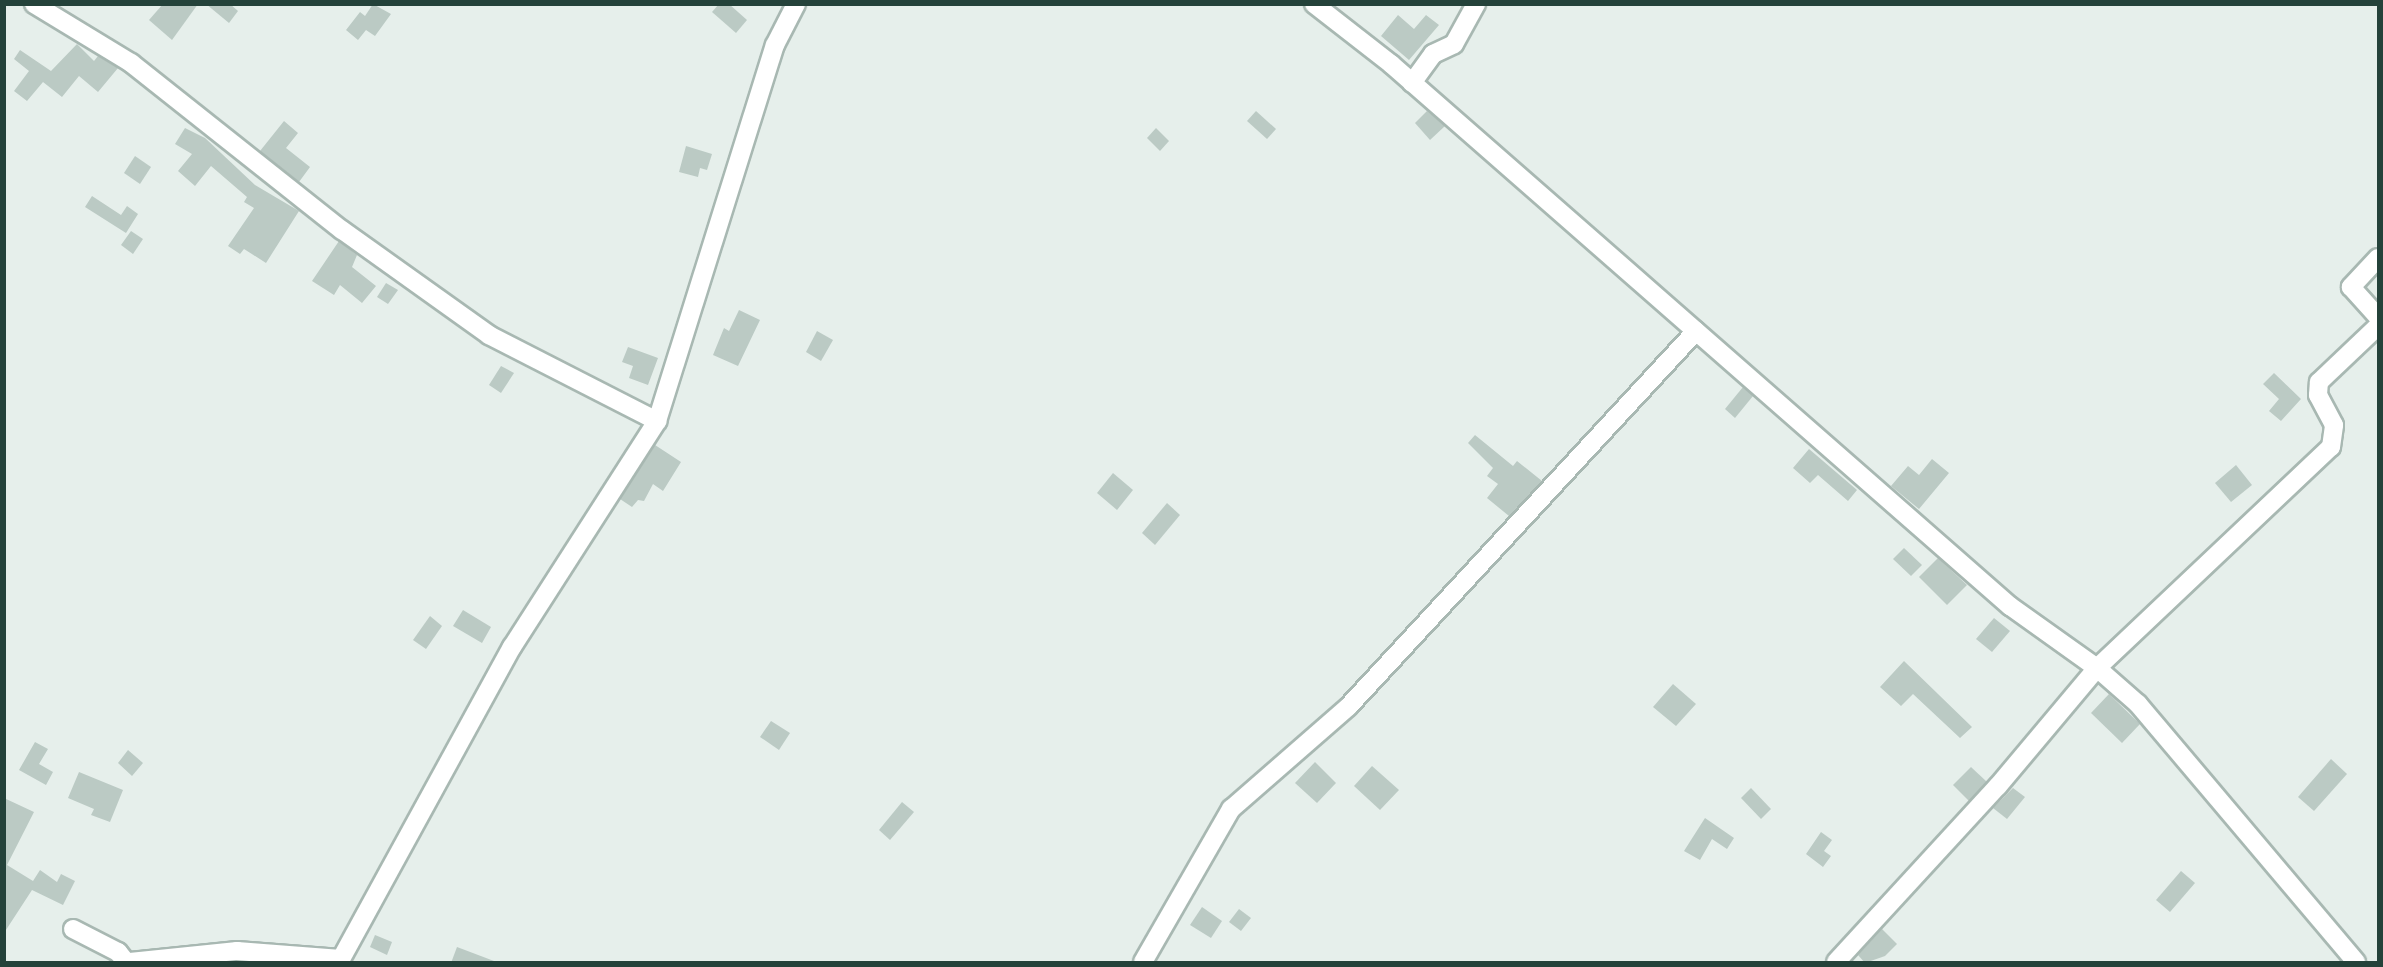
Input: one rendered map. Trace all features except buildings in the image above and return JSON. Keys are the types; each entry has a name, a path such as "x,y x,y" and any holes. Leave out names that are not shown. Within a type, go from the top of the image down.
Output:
{"street":[{"path":"34,4 131,63 342,230 489,335 657,421"},
{"path":"73,929 118,952 128,963 237,951 341,959 512,647 657,421 775,45 796,4"},
{"path":"1314,4 1412,83 2010,606 2097,668 2138,704 2355,963"},
{"path":"1412,83 1433,54 1454,44 1476,4"},
{"path":"2379,258 2351,287 2379,317"},
{"path":"1836,963 1998,786 2097,668 2331,447 2334,425 2318,395 2319,382 2379,326"},
{"path":"1143,963 1231,809 1348,707 1696,331"}]}
